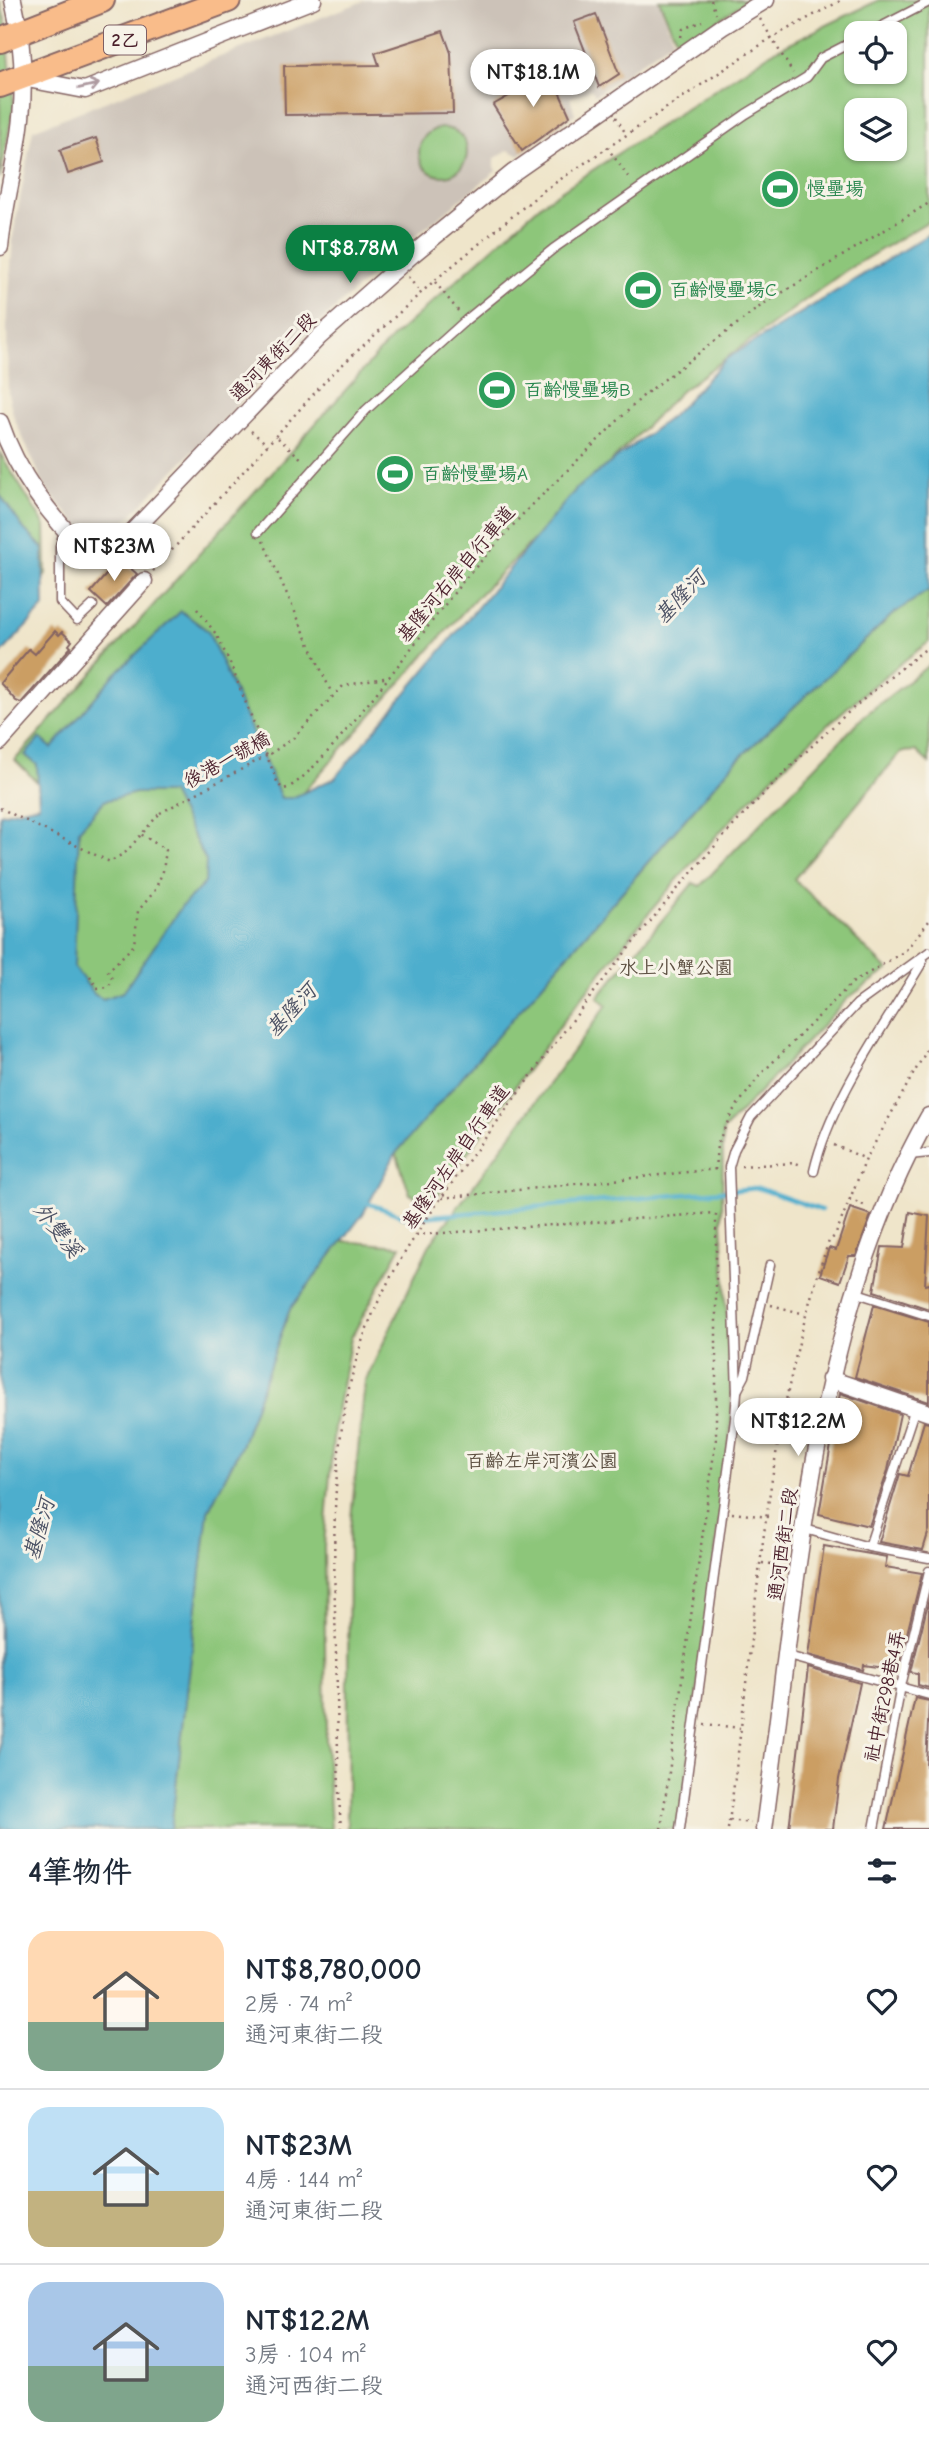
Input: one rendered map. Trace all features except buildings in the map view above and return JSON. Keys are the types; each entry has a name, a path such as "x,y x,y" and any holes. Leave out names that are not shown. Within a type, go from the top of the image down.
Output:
{"main road":[{"name":"2乙","path":"10,36 102,0"},
{"name":"2乙","path":"11,82 228,0"}],"street":[{"path":"0,247 3,211 21,121 11,82 10,36 13,0"},
{"path":"11,82 85,90 313,0"},
{"name":"通河東街二段","path":"0,422 10,452 45,509 89,555 99,558 112,553 319,337 494,186 722,27 766,0"},
{"path":"0,742 144,581"},
{"name":"通河西街二段","path":"764,1829 805,1528 830,1379 854,1292 906,1156 929,1116"},
{"path":"830,1379 922,1411"}],"lane":[{"path":"892,21 929,2"},
{"path":"258,532 312,468 366,411 466,320 553,249 637,189 807,77 821,58 844,46"},
{"path":"64,531 60,546 60,602 77,620 93,605"},
{"path":"814,1171 821,1140 927,955"},
{"path":"680,1829 737,1392 729,1167 751,1117 816,1046 857,1004 927,955"},
{"path":"906,1156 929,1153"},
{"path":"737,1392 745,1376 770,1265"},
{"path":"854,1292 929,1316"},
{"path":"869,1547 922,1411"},
{"path":"805,1528 869,1547 929,1558"},
{"name":"社中街298巷4弄","path":"874,1829 901,1686 929,1571"},
{"path":"788,1656 929,1695"}],"path":[{"path":"144,581 330,376 434,281 543,191 771,38 842,0"},
{"path":"771,38 798,82"},
{"path":"607,147 637,189"},
{"name":"基隆河右岸自行車道","path":"197,608 220,644 278,784 284,789 290,789 317,764 464,580 524,513 644,395 762,305 929,202"},
{"path":"434,281 466,320"},
{"path":"254,405 265,415 251,431 268,445"},
{"path":"277,437 312,468"},
{"path":"258,532 268,547 333,695 343,686 389,677"},
{"name":"基隆河左岸自行車道","path":"341,1829 335,1598 336,1511 342,1424 356,1361 378,1299 416,1235 597,987 696,868 825,733 929,646"},
{"name":"後港一號橋","path":"139,833 160,813 270,754 293,738 333,695"},
{"path":"0,808 110,862 126,852 139,833 166,850 163,871 154,892 138,911 134,945 108,971 112,979 109,987 97,988 90,976"},
{"path":"715,1170 718,1144 733,1111 761,1074 852,983 905,951 929,920"},
{"path":"728,1829 790,1378 806,1314 830,1241 835,1236 866,1159 929,1046"},
{"path":"821,1140 866,1159"},
{"path":"442,1198 729,1167 796,1163 814,1171"},
{"path":"849,1199 871,1208"},
{"path":"416,1235 716,1213 716,1439 661,1829"},
{"path":"761,1303 806,1314"},
{"path":"722,1512 769,1517"},
{"path":"694,1723 741,1728"},
{"path":"730,1820 755,1823 755,1829"}],"shaded area":[{"path":"366,0 658,0 673,40 595,95 591,89 570,98 575,114 519,155 508,150 494,159 496,171 409,241 295,345 104,543 92,541 46,489 14,418 8,393 7,327 13,236 33,130"}],"green space":[{"path":"659,0 748,0 679,46"},
{"path":"879,0 929,0 929,221 845,271 681,391 471,603 112,1008 86,990 65,962 54,799 15,760 392,338 544,202 777,49"},
{"path":"0,1 6,23 14,105 0,178"},
{"path":"443,128 452,129 460,135 466,143 466,161 460,169 452,175 443,176 434,175 426,169 420,161 419,152 420,143 426,135 434,129"},
{"path":"0,453 45,526 46,575 0,627"},
{"path":"929,590 929,642 857,699 788,762 723,828 603,970 546,1044 438,1195 425,1202 410,1194 396,1153 732,765 893,614"},
{"name":"百齡左岸河濱公園","path":"929,665 929,763 916,751 901,752 794,879 888,970 848,998 723,1131 722,1221 732,1420 680,1829 347,1829 349,1538 365,1382 429,1246 607,1005 598,997 693,883 700,886 864,716"},
{"path":"342,1241 401,1246 351,1338 334,1427 324,1546 326,1740 331,1829 171,1829 208,1511 241,1446 290,1309"}],"water":[{"path":"929,234 929,590 893,614 732,765 396,1153 363,1214 290,1309 241,1446 208,1511 171,1829 0,1829 0,814 39,805 37,765 25,755 40,738 52,748 114,675 181,611 208,631 281,798 292,798 335,778 577,488 672,416 726,359","holes":["136,793 171,793 206,861 205,883 182,906 123,992 103,999 95,995 74,967 79,830 104,801"]},
{"path":"0,495 24,529 43,548 44,607 0,655"}],"waterway":[{"path":"364,1202 409,1218 758,1188 821,1210"}],"place":[{"name":"慢壘場","path":"780,189"},
{"name":"百齡慢壘場C","path":"643,290"},
{"name":"百齡慢壘場B","path":"497,390"},
{"name":"百齡慢壘場A","path":"395,474"}],"water label":[{"name":"基隆河","path":"680,597"},
{"name":"基隆河","path":"291,1010"},
{"name":"外雙溪","path":"58,1230"},
{"name":"基隆河","path":"39,1529"}],"park label":[{"name":"水上小蟹公園","path":"676,968"}]}
